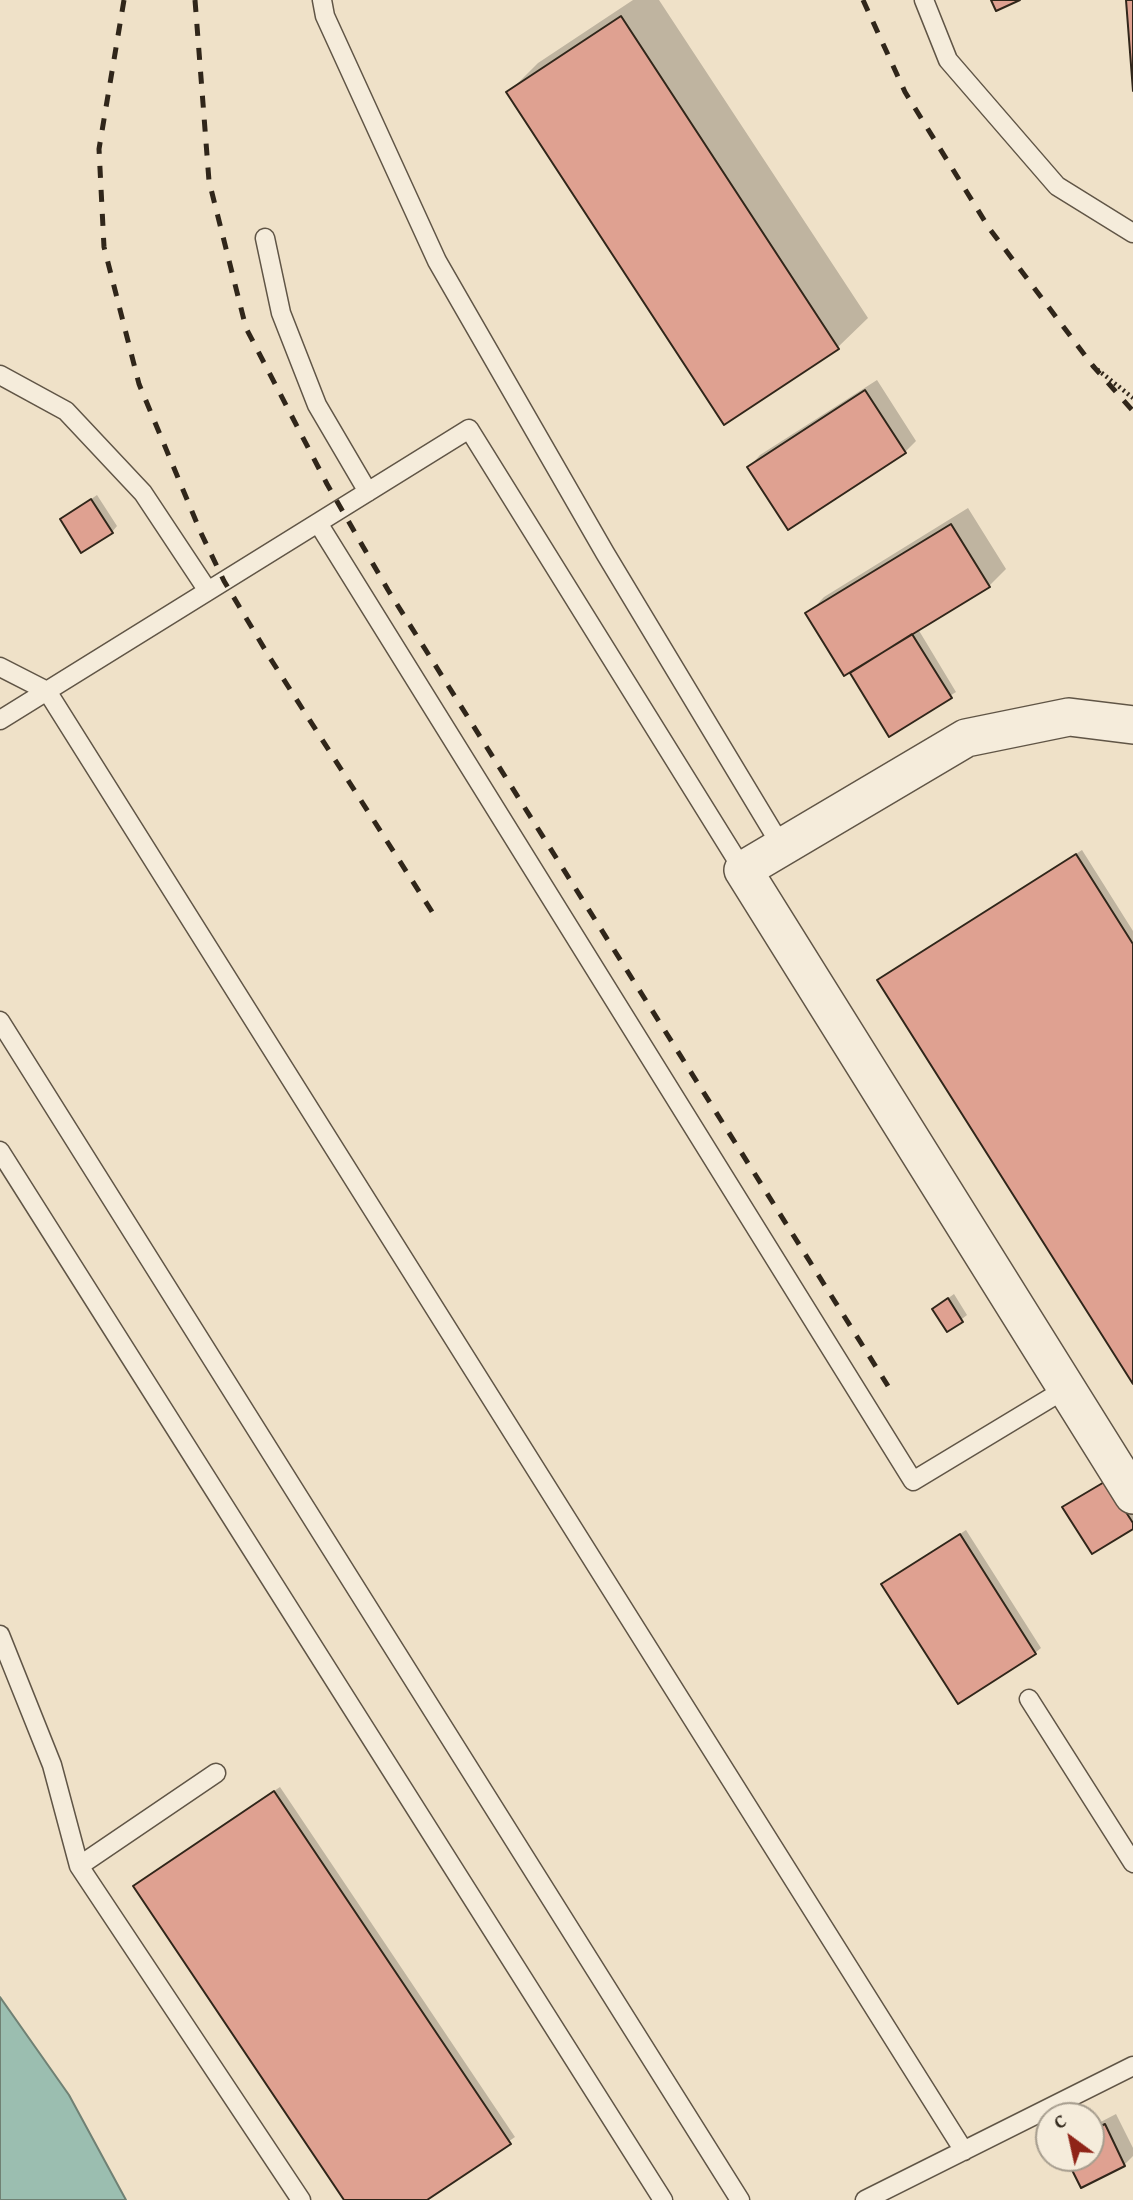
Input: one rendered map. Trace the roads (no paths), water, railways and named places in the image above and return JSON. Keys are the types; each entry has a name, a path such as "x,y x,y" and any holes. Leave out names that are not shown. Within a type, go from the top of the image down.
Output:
{"street":[{"path":"1133,726 1069,717 967,737 743,870 1133,1495"}],"lane":[{"path":"322,0 325,16 438,261 605,553 782,847"},
{"path":"924,0 947,60 1057,186 1133,233"},
{"path":"265,238 281,313 317,405 368,492"},
{"path":"0,375 66,411 143,493 208,590"},
{"path":"0,720 469,429 743,870"},
{"path":"318,523 913,1481 1067,1388"},
{"path":"0,667 47,691 964,2151"},
{"path":"0,1021 740,2200"},
{"path":"0,1151 663,2200"},
{"path":"0,1635 52,1765 79,1867 301,2200"},
{"path":"1029,1699 1133,1863"},
{"path":"79,1867 216,1773"},
{"path":"864,2200 1133,2066"}],"railway":[{"path":"124,0 99,149 104,247 139,384 201,533 224,581 436,918"},
{"path":"195,0 209,181 246,328 327,484 388,590 888,1386"},
{"path":"863,0 905,92 989,228 1093,366 1133,411"}]}
